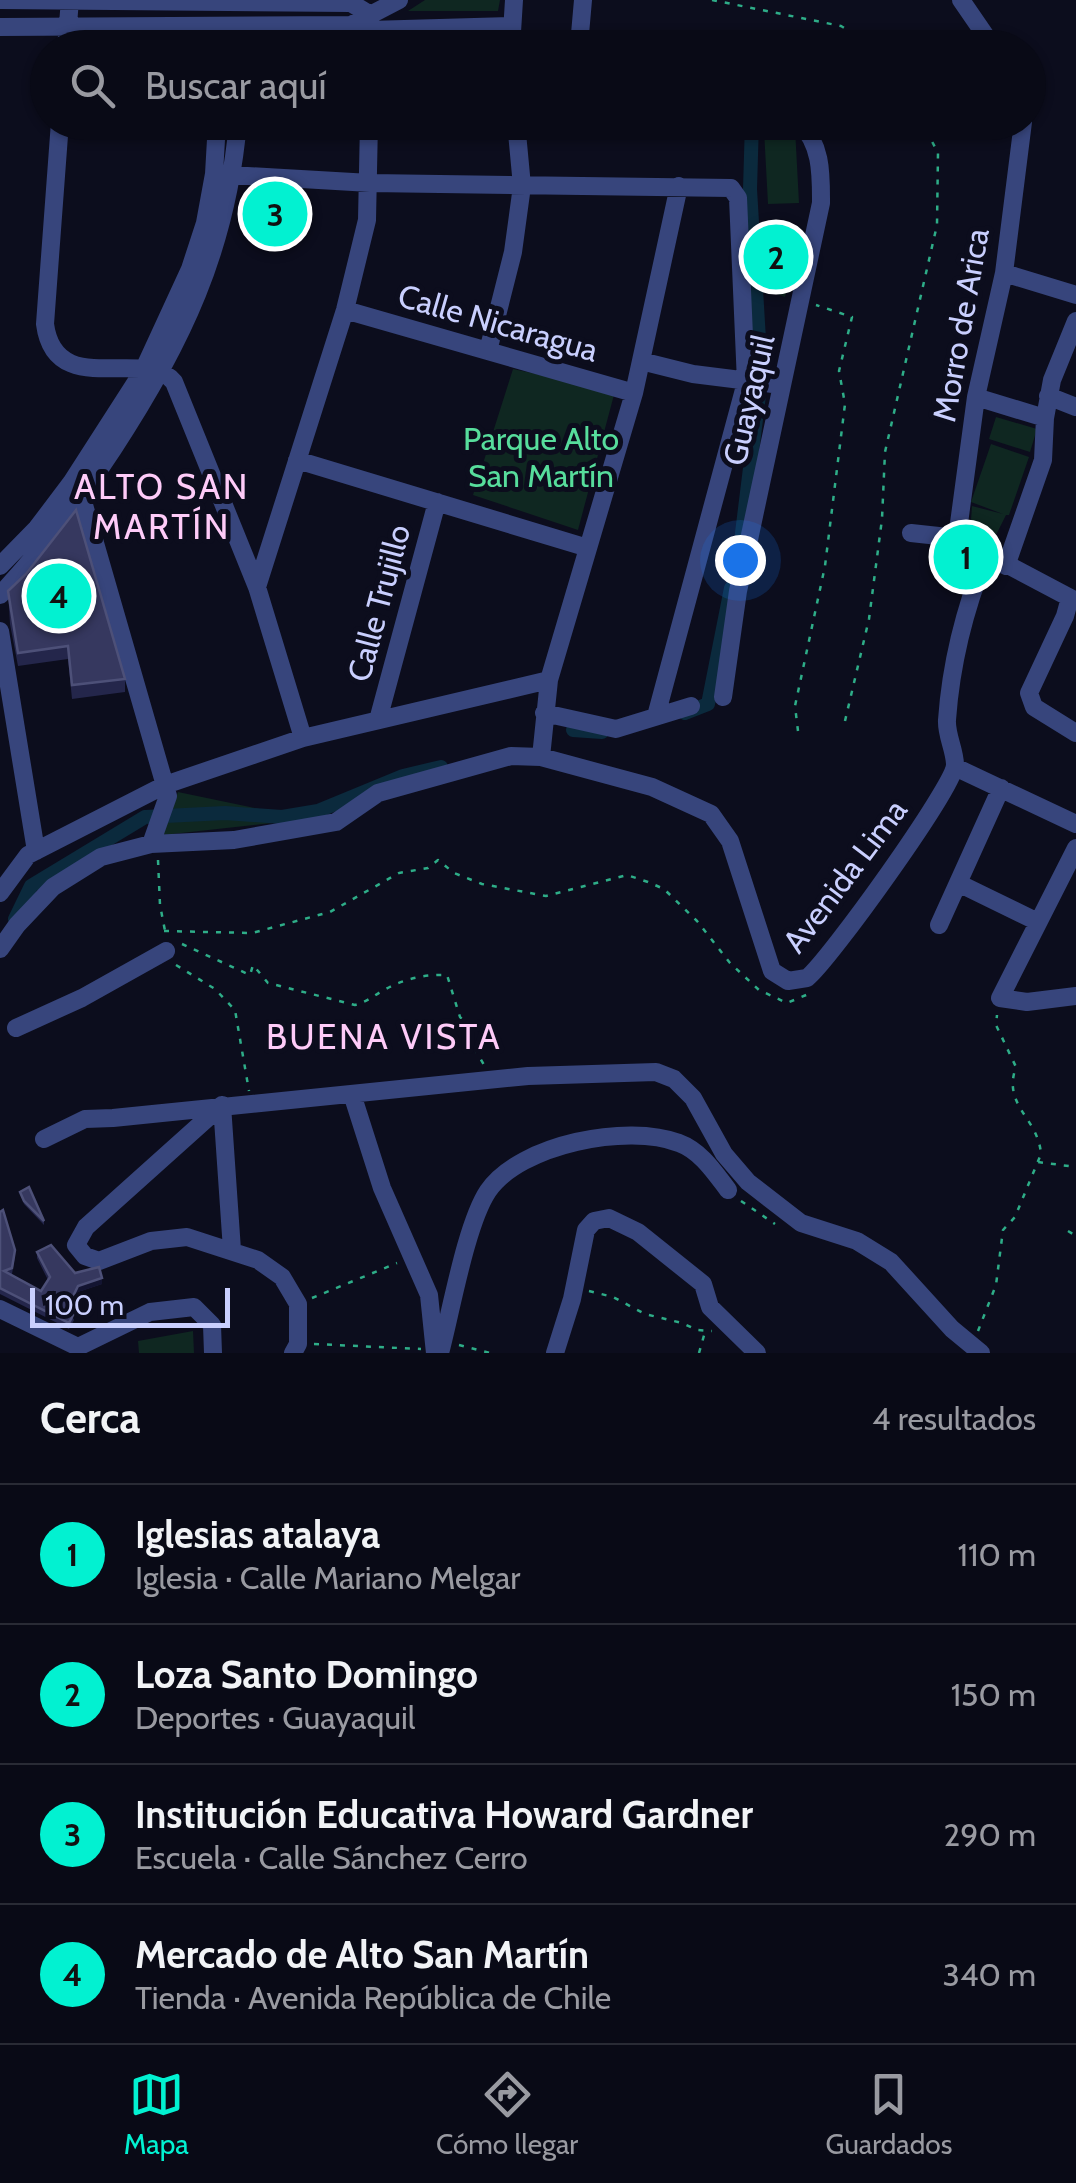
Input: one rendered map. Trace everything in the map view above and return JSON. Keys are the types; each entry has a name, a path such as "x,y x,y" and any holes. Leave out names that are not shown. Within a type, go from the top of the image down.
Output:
{"street":[{"path":"0,0 351,3 369,23"},
{"path":"220,0 222,30"},
{"path":"369,23 398,0"},
{"path":"510,30 514,0"},
{"path":"580,30 583,0"},
{"path":"961,0 982,30"},
{"path":"67,28 70,1"},
{"path":"292,1 293,24"},
{"path":"0,27 369,23 510,26"},
{"path":"246,26 246,30"},
{"path":"59,140 47,340 54,353 69,362 152,372 174,382 257,588 303,738"},
{"path":"219,140 224,174"},
{"path":"0,595 18,576 152,372 207,274 233,140"},
{"path":"257,588 345,310 368,220 369,140"},
{"path":"488,351 513,252 522,186 518,140"},
{"name":"Guayaquil","path":"724,697 738,591 822,203 820,160 812,140"},
{"name":"Morro de Arica","path":"957,538 976,398 1004,272 1022,140"},
{"path":"224,174 370,183 731,188 738,198 746,382 656,716"},
{"path":"0,949 53,887 101,857 156,843 234,840 336,822 378,794 421,779 511,756 541,757 549,680 634,394 679,186"},
{"path":"1004,272 1076,295"},
{"name":"Calle Nicaragua","path":"345,310 634,394"},
{"path":"1006,566 1042,460 1048,396 1076,322"},
{"name":"Calle Nicaragua","path":"641,361 780,385"},
{"path":"1048,396 1076,407"},
{"path":"976,398 1045,418"},
{"path":"297,460 588,548"},
{"path":"18,576 2,560 77,488"},
{"path":"77,488 168,796 156,843"},
{"name":"Calle Trujillo","path":"378,720 437,502"},
{"path":"911,533 957,538 1073,600 1030,688 1029,698 1034,707 1076,732"},
{"path":"986,556 956,650 946,724 955,767 1076,824"},
{"path":"0,631 36,851"},
{"path":"0,893 28,855 165,785 303,738 549,680"},
{"path":"544,714 616,728 691,706"},
{"name":"Avenida Lima","path":"541,757 652,787 710,814 730,841 767,963 788,981 798,981 814,972 940,801 955,767"},
{"path":"939,925 1001,788"},
{"path":"1076,848 1000,998 1028,1002 1076,996"},
{"path":"958,883 1038,922"},
{"path":"16,1028 82,998 166,945"},
{"path":"44,1139 97,1116 113,1118 490,1080 656,1072 674,1078 694,1098 724,1154 748,1182 802,1224 856,1241 891,1262 952,1328 981,1353"},
{"path":"352,1094 382,1188 429,1295 438,1349"},
{"path":"222,1105 86,1227 76,1246 85,1256 99,1261 150,1241 187,1237 258,1260 282,1277 298,1304 295,1348"},
{"path":"222,1105 232,1250"},
{"path":"438,1349 475,1218 488,1190 514,1165 556,1146 634,1134 688,1147 710,1166 728,1190"},
{"path":"555,1353 574,1290 586,1230 594,1221 609,1218 638,1232 702,1284 710,1307 757,1353"},
{"path":"0,1309 78,1347 150,1312 194,1307 212,1325 213,1353"}],"path":[{"path":"712,0 847,30"},
{"path":"845,721 869,619 882,519 885,452 937,225 938,154 931,140"},
{"path":"798,731 795,706 825,566 845,404 839,372 852,318 803,301"},
{"path":"156,843 166,945 180,970 215,988 235,1010 252,1102"},
{"path":"164,931 266,931 330,912 399,873 428,868 438,860 454,874 482,884 546,896 627,875 664,888 759,990 788,1002 800,1000 817,986"},
{"path":"166,945 250,975 252,966 268,982 355,1005 369,1002 406,980 429,974 446,975 460,1017 471,1029 472,1044 490,1080"},
{"path":"986,1310 996,1285 1003,1230 1015,1217 1041,1146 1012,1096 1016,1067 996,1025 1000,998"},
{"path":"1038,1162 1076,1167"},
{"path":"1068,1231 1076,1236"},
{"path":"298,1304 412,1257"},
{"path":"574,1290 613,1296 645,1314 714,1332"},
{"path":"699,1353 706,1331"},
{"path":"295,1348 490,1353"}],"green space":[{"path":"425,0 500,0 498,11 408,11"},
{"path":"765,140 796,140 799,203 768,204"},
{"path":"763,224 802,231 785,297 752,284"},
{"name":"Parque Alto San Martín","path":"513,369 615,391 578,530 473,495"},
{"path":"996,417 1037,429 1030,452 989,439"},
{"path":"991,444 1029,457 1009,515 993,541 970,533 972,506 1003,514 971,502"},
{"path":"178,792 308,819 163,835"},
{"path":"193,1331 194,1353 139,1353 138,1341"}],"building":[{"path":"76,510 125,679 72,685 68,646 18,653 8,591"},
{"path":"29,1187 44,1221 20,1192"},
{"path":"3,1210 15,1250 12,1268 4,1271 41,1291 50,1277 37,1252 51,1245 75,1273 99,1267 102,1278 78,1286 67,1309 74,1313 69,1323 0,1288"}],"waterway":[{"path":"751,140 750,189 761,373"},
{"path":"742,533 759,395"},
{"path":"685,713 708,704 731,588"},
{"path":"573,730 602,732"},
{"path":"15,919 31,886 145,817 225,813 282,817 318,811 403,776 441,767"}],"place":[{"name":"Institución Educativa Howard Gardner","path":"275,214"},
{"name":"Loza Santo Domingo","path":"776,257"},
{"name":"Iglesias atalaya","path":"966,557"},
{"name":"Mercado de Alto San Martín","path":"59,596"}],"district":[{"name":"ALTO SAN MARTÍN","path":"162,507"},
{"name":"BUENA VISTA","path":"384,1037"}]}
